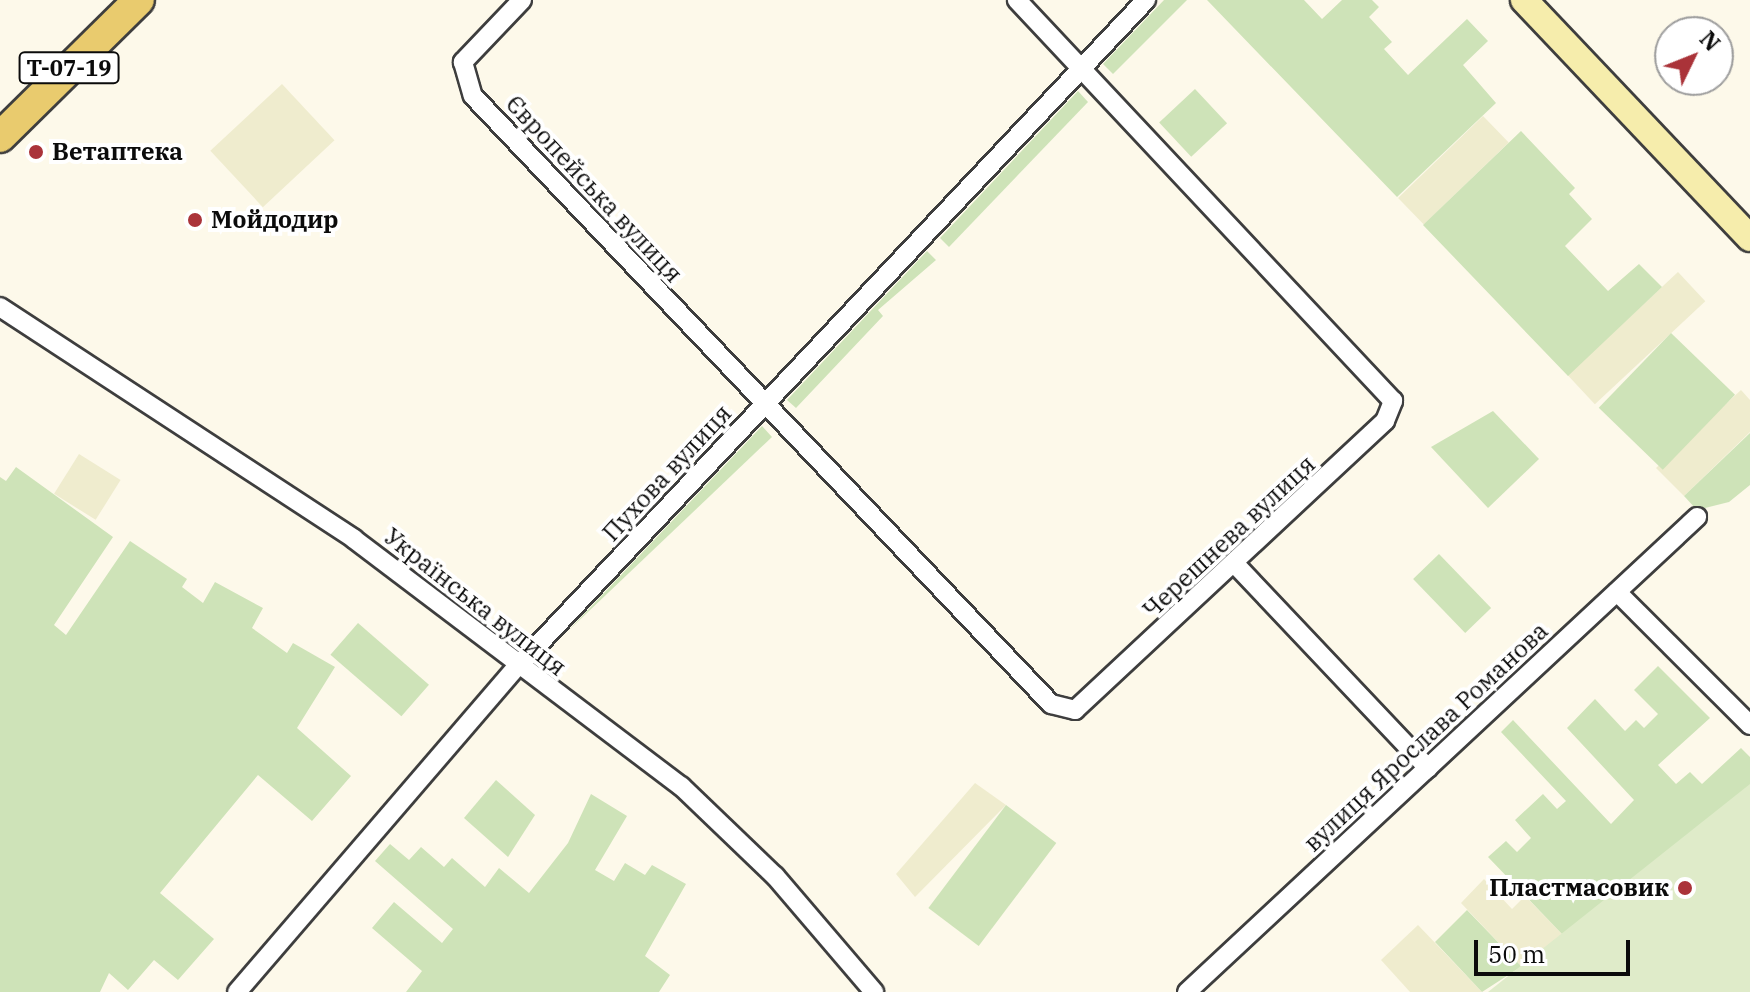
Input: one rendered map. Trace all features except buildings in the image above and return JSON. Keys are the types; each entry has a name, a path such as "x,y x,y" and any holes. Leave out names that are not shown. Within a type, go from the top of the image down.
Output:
{"main road":[{"name":"Т-07-19","path":"0,137 139,0"}],"street":[{"name":"Європейська вулиця","path":"522,0 463,62 473,96 764,404"},
{"path":"1017,0 1082,68"},
{"name":"Пухова вулиця","path":"237,992 517,667 1146,0"},
{"path":"1524,0 1750,238"},
{"name":"Черешнева вулиця","path":"764,404 1064,711 1084,707 1385,421 1393,401 1082,68"},
{"name":"Українська вулиця","path":"0,307 354,539 517,667 708,809 874,992"},
{"name":"вулиця Ярослава Романова","path":"1187,992 1697,517"},
{"path":"1235,564 1428,768"},
{"path":"1617,592 1750,725"}],"shaded area":[{"path":"282,84 335,140 263,207 210,151"},
{"path":"1483,116 1509,143 1424,225 1398,198"},
{"path":"1678,272 1705,301 1595,404 1568,375"},
{"path":"1741,390 1750,400 1750,432 1684,496 1656,468"},
{"path":"79,454 121,480 96,520 54,494"},
{"path":"975,783 1006,805 915,897 896,874"},
{"path":"1484,879 1512,909 1525,896 1562,934 1521,966 1461,903"},
{"path":"1418,925 1482,992 1410,992 1381,960"}],"green space":[{"path":"1164,0 1187,0 1113,74 1103,64"},
{"path":"1207,0 1304,0 1322,19 1342,0 1372,0 1379,7 1369,17 1392,42 1384,49 1408,75 1467,19 1488,41 1463,65 1496,103 1397,197"},
{"path":"1195,89 1227,123 1191,157 1159,122"},
{"path":"1078,91 1088,102 949,247 940,238"},
{"path":"1521,131 1575,188 1569,194 1592,219 1565,246 1608,291 1639,264 1662,287 1568,376 1423,225"},
{"path":"927,251 936,260 878,310 883,316 796,408 787,400"},
{"path":"1671,333 1735,395 1663,470 1599,408"},
{"path":"1493,411 1539,459 1488,508 1431,447"},
{"path":"762,426 772,437 568,631"},
{"path":"1750,433 1750,485 1729,502 1697,510 1684,496"},
{"path":"16,467 113,537 54,625 66,635 130,541 187,579 182,587 203,603 215,582 263,608 252,628 287,653 293,643 335,667 297,728 351,776 312,821 258,775 160,893 214,939 178,980 154,960 128,990 109,973 100,992 0,992 0,477 6,481"},
{"path":"1439,554 1491,608 1465,633 1413,579"},
{"path":"358,623 429,685 401,716 330,655"},
{"path":"1658,666 1710,718 1658,765 1676,784 1690,772 1702,784 1741,748 1750,757 1750,895 1516,970 1482,992 1435,942 1467,910 1521,966 1562,934 1488,857 1506,841 1517,852 1531,838 1515,820 1543,794 1557,809 1566,801 1501,732 1513,720 1611,824 1634,800 1567,728 1595,699 1625,731 1636,720 1644,728 1658,714 1634,690"},
{"path":"496,780 535,815 508,857 464,818"},
{"name":"Пластмасовик","path":"1750,784 1750,992 1488,992"},
{"path":"591,794 627,816 595,870 614,881 625,863 645,875 652,865 686,884 645,956 670,975 659,992 406,992 422,971 372,928 394,902 442,943 453,929 375,861 390,844 409,860 421,847 444,867 452,858 485,887 499,868 529,893 568,843"},
{"path":"1006,805 1056,843 979,946 928,908"}],"place":[{"name":"Ветаптека","path":"36,152"},
{"name":"Мойдодир","path":"195,220"},
{"name":"Пластмасовик","path":"1685,888"}]}
